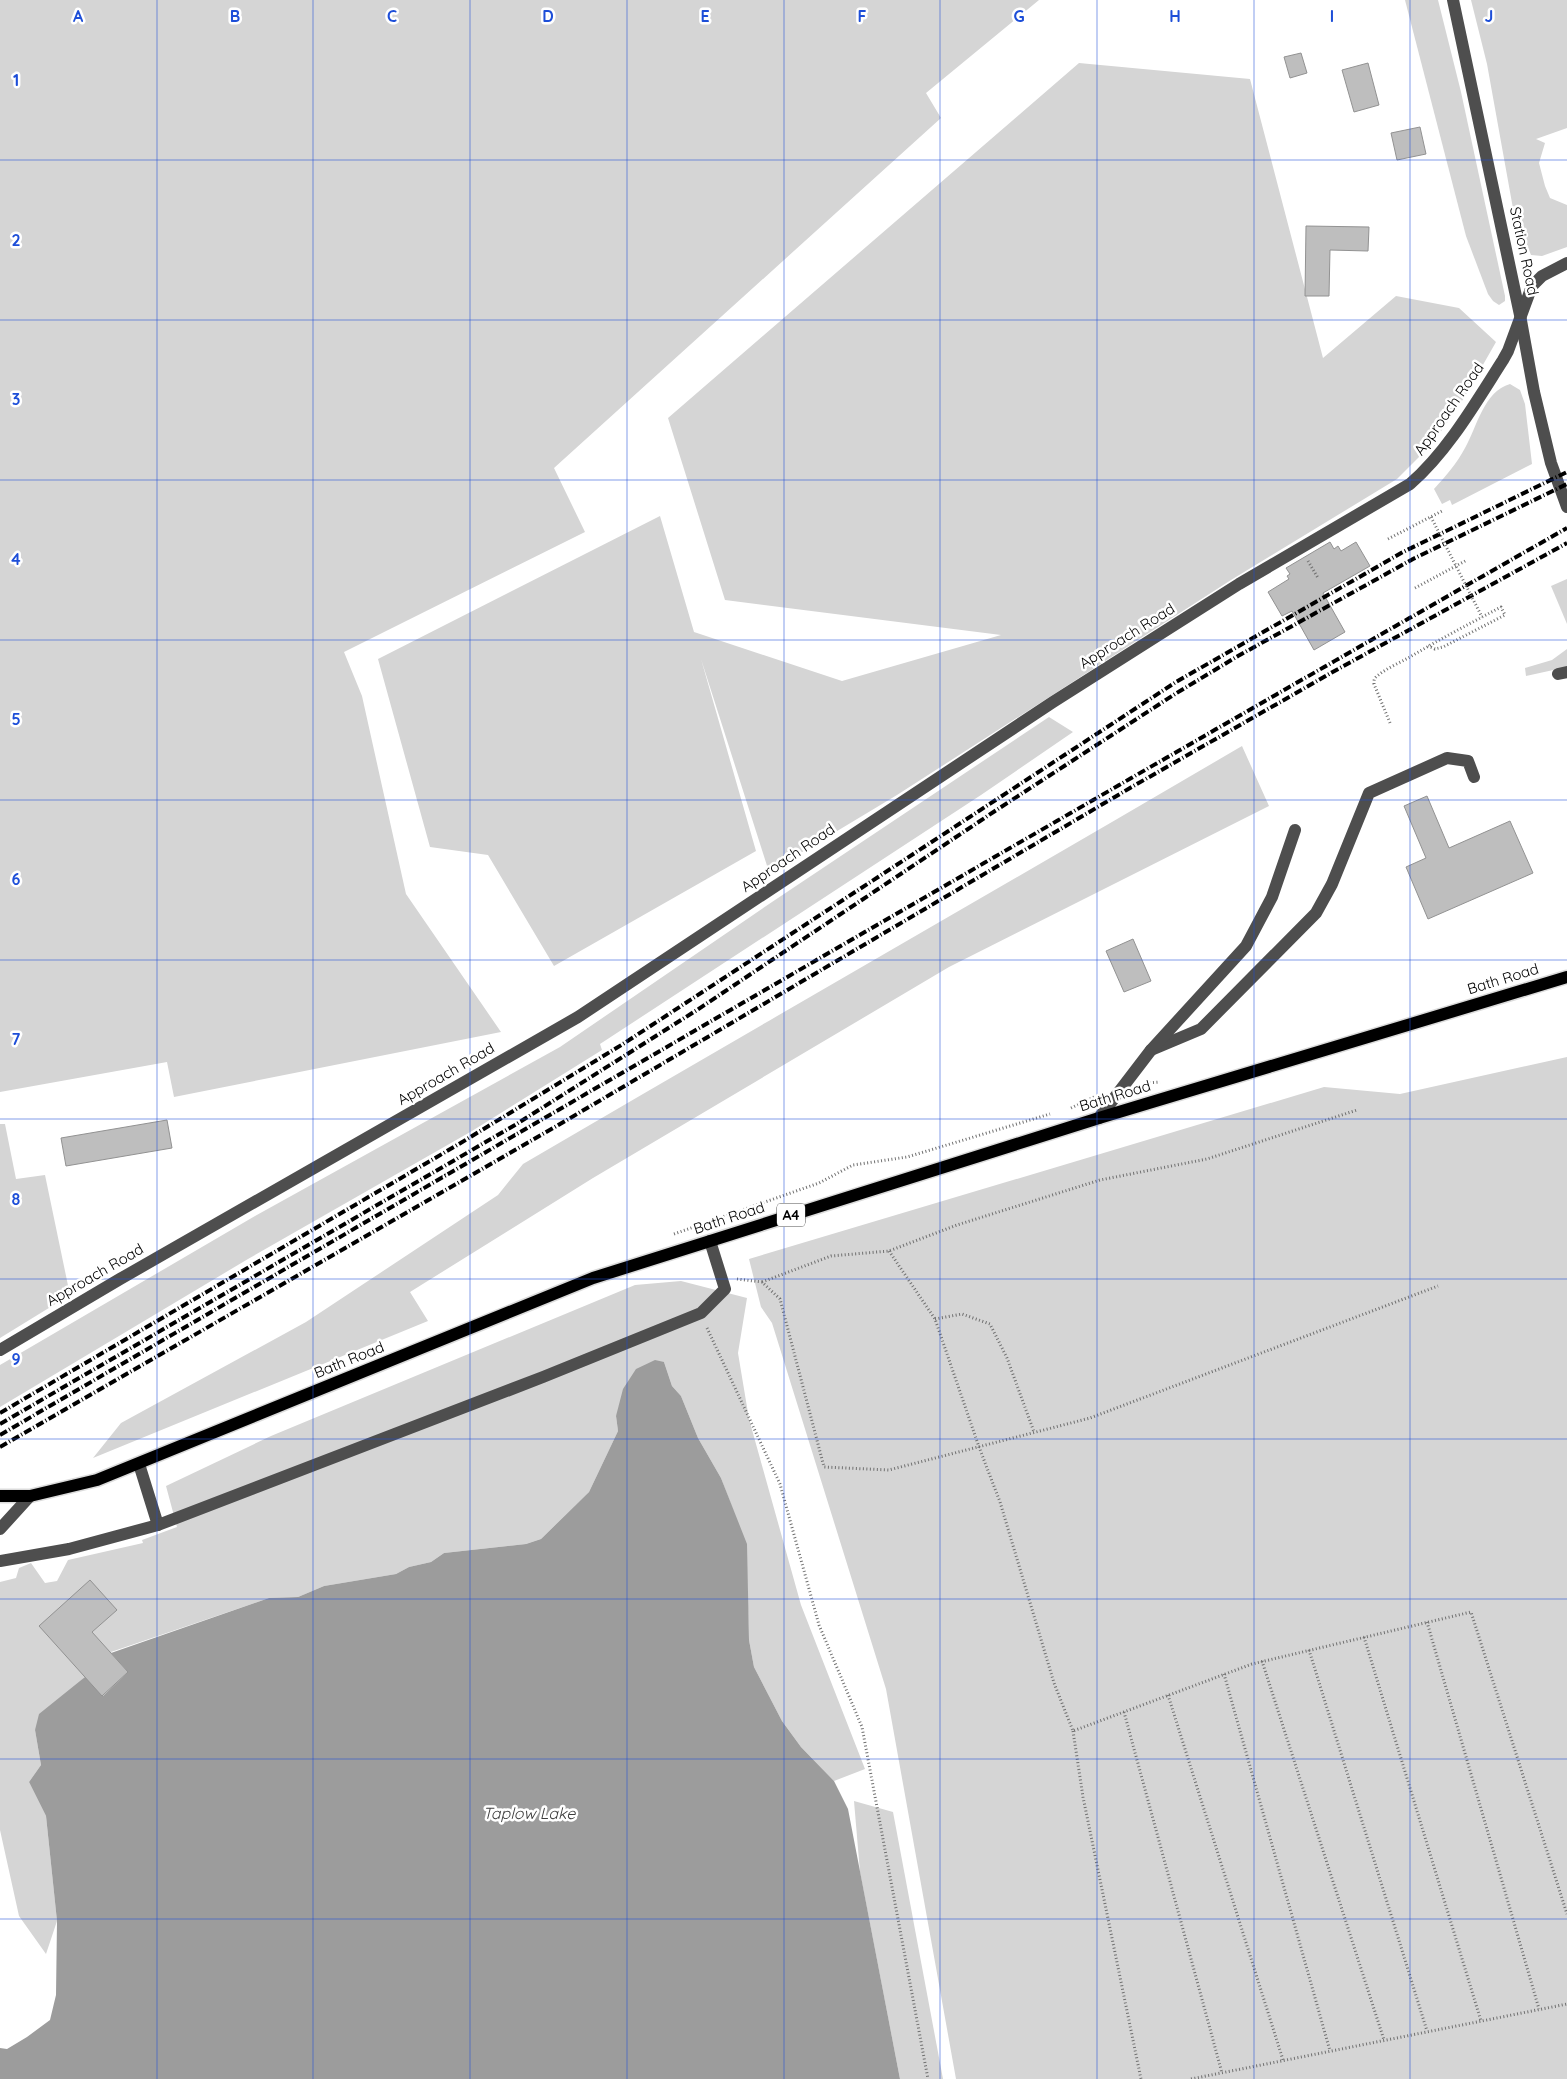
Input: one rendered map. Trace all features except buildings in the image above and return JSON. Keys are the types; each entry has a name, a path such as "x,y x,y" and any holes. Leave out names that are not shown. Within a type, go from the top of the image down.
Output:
{"main road":[{"name":"Bath Road","path":"0,1496 30,1496 97,1480 593,1278 1099,1118 1567,977"}],"street":[{"name":"Station Road","path":"1454,0 1520,315 1534,392 1547,450 1567,507"},
{"name":"Approach Road","path":"0,1350 120,1279 578,1018 1053,702 1239,584 1410,484 1442,452 1498,368 1508,351 1532,286 1542,276 1567,263"},
{"path":"1151,1050 1201,1030 1316,913 1332,884 1369,794 1447,758 1468,761 1474,777"},
{"path":"1099,1118 1151,1050 1246,946 1272,897 1294,830"},
{"path":"0,1561 69,1549 158,1525 534,1381 701,1313 725,1289 710,1241"},
{"path":"139,1464 158,1525"},
{"path":"0,1529 30,1496"}],"path":[{"path":"1388,539 1442,512"},
{"path":"1431,517 1482,617"},
{"path":"1414,588 1467,560"},
{"path":"1390,723 1374,681 1376,677 1428,646 1494,610 1501,607 1505,615 1443,648 1435,649 1428,646"},
{"path":"722,1277 762,1282 831,1256 889,1251 957,1225 1100,1180 1206,1159 1357,1110"},
{"path":"889,1251 935,1319 1000,1502 1054,1683 1073,1731 1084,1797 1141,2079"},
{"path":"762,1282 780,1299 824,1467 889,1470 1090,1418 1438,1286"},
{"path":"701,1313 780,1484 819,1625 862,1727 928,2079"},
{"path":"935,1319 962,1314 990,1324 1007,1358 1034,1432"},
{"path":"1073,1731 1262,1661 1471,1612 1567,1914"},
{"path":"1427,1622 1538,2009"},
{"path":"1364,1637 1481,2021"},
{"path":"1309,1650 1427,2031"},
{"path":"1262,1661 1384,2040"},
{"path":"1224,1674 1330,2051"},
{"path":"1168,1695 1283,2060"},
{"path":"1124,1712 1222,2073"},
{"path":"1191,2079 1567,2004"}],"shaded area":[{"path":"0,0 1039,0 926,93 941,118 554,468 585,532 344,652 362,696 406,894 501,1032 174,1097 167,1062 0,1092"},
{"path":"1405,0 1438,0 1461,92 1505,296 1505,301 1499,305 1488,294 1466,236"},
{"path":"1471,0 1567,0 1567,128 1536,139 1545,143 1539,163 1550,198 1567,205 1567,247 1542,256 1531,255 1514,214 1487,64"},
{"path":"1079,63 1250,79 1323,358 1396,296 1459,308 1496,342 1464,398 1433,443 1397,479 1231,580 897,795 769,872 701,659 756,851 554,966 488,855 430,847 378,659 660,516 694,632 842,681 1001,635 725,600 668,418"},
{"path":"1510,384 1520,390 1525,404 1532,464 1452,505 1450,500 1442,504 1434,489 1462,454 1488,402 1501,388"},
{"path":"1567,579 1567,624 1551,586"},
{"path":"1567,649 1567,667 1526,676 1525,668 1552,660"},
{"path":"1049,717 1073,732 981,795 600,1044 602,1050 472,1131 248,1259 0,1407 0,1365 255,1216 560,1047 772,902"},
{"path":"1242,746 1269,806 949,967 593,1178 410,1292 428,1321 93,1458 121,1423 306,1322 498,1195 523,1164"},
{"path":"1567,1057 1567,2079 956,2079 886,1689 772,1323 761,1307 749,1259 1324,1087 1400,1094"},
{"path":"0,1124 5,1124 16,1179 45,1175 70,1295 0,1338"},
{"path":"681,1281 747,1298 738,1353 749,1419 801,1605 865,1769 834,1781 801,1747 782,1721 754,1667 749,1640 746,1544 721,1478 698,1438 681,1396 672,1386 664,1362 616,1416 618,1431 589,1492 541,1539 526,1544 444,1553 431,1562 409,1567 396,1574 324,1586 298,1597 269,1598 111,1652 128,1672 103,1696 85,1677 35,1730 41,1765 29,1782 46,1816 57,1921 46,1954 19,1916 0,1830 0,1582 16,1578 19,1568 31,1563 45,1583 57,1581 68,1560 143,1543 142,1540 177,1527 166,1486 271,1436 635,1285"},
{"path":"854,1801 893,1812 943,2079 900,2079 860,1872"}],"water":[{"name":"Taplow Lake","path":"655,1360 664,1362 672,1386 681,1396 698,1438 721,1478 747,1544 749,1640 754,1667 782,1721 801,1747 834,1781 848,1809 900,2079 0,2079 0,2048 7,2049 50,2020 56,1995 57,1921 46,1816 29,1782 41,1765 35,1730 39,1714 85,1677 103,1696 128,1672 111,1653 269,1598 298,1597 324,1586 396,1574 409,1567 431,1562 444,1553 526,1544 541,1539 589,1492 618,1431 616,1416 623,1389 636,1369"}],"railway":[{"path":"0,1413 459,1144 623,1044 1176,682 1403,552 1567,472"},
{"path":"0,1424 515,1125 697,1010 995,811 1175,694 1238,656 1413,559 1567,484"},
{"path":"0,1435 979,866 1567,528"},
{"path":"0,1447 555,1127 1130,788 1331,673 1567,543"}]}
